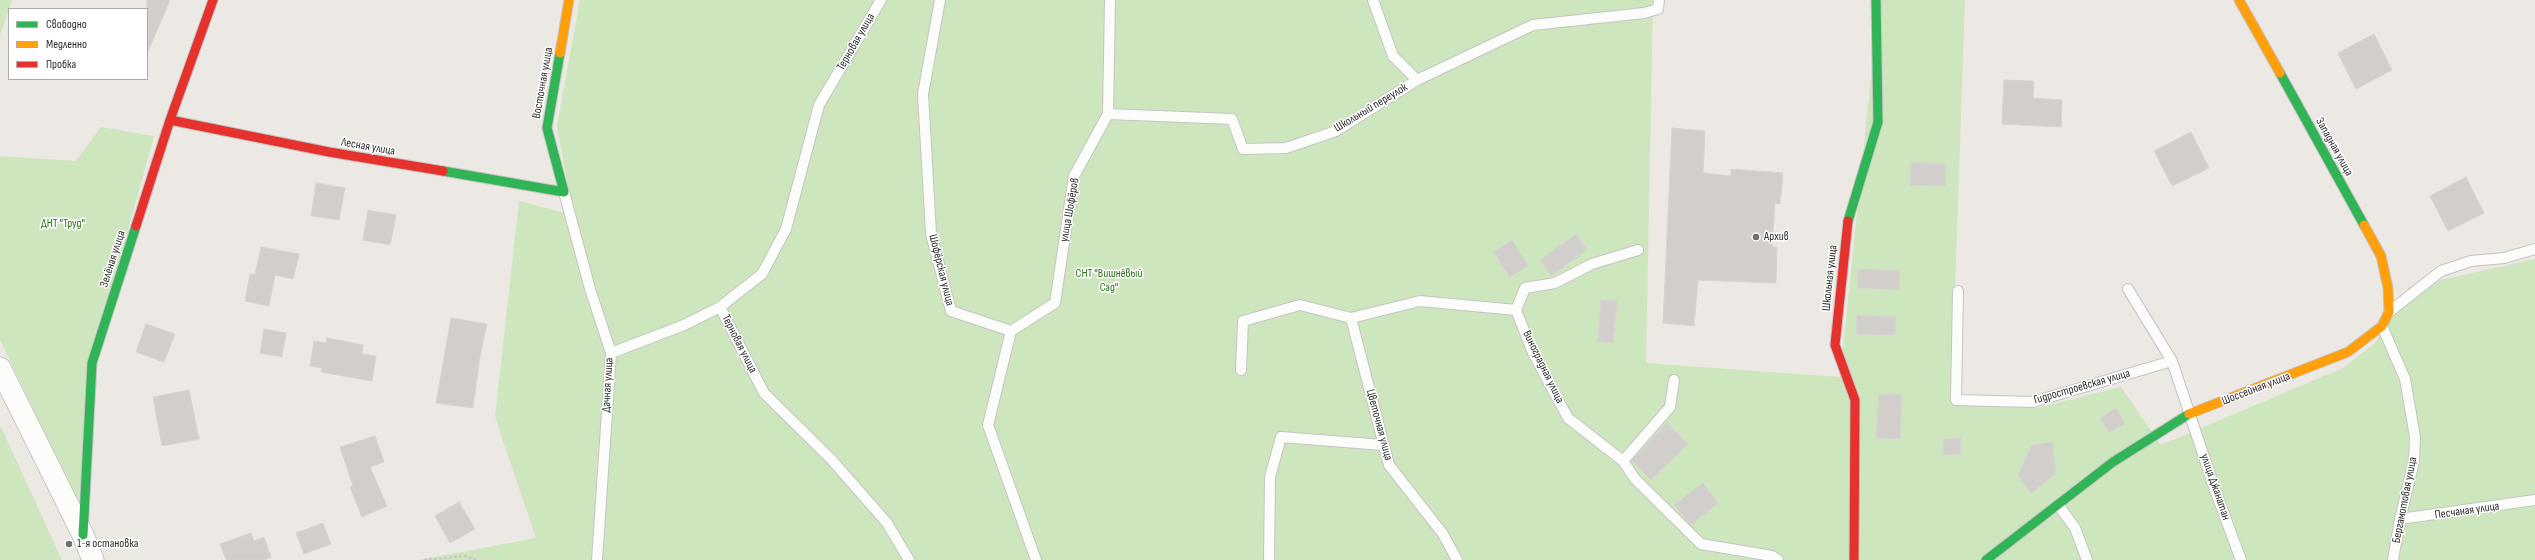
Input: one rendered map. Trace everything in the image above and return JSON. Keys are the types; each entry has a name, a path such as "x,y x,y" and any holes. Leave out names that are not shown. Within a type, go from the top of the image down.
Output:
{"street":[{"name":"Зелёная улица","path":"83,535 92,363 170,120 213,0"},
{"name":"Восточная улица","path":"564,192 547,128 570,0"},
{"name":"Школьная улица","path":"1854,560 1855,400 1835,345 1849,215 1878,122 1876,0"},
{"name":"Западная улица","path":"2239,0 2381,256 2388,288 2389,312"},
{"name":"Лесная улица","path":"170,120 328,152 564,192"},
{"name":"Шоссейная улица","path":"1986,560 2059,506 2113,462 2190,413 2327,362 2348,352 2382,326 2389,312"},
{"path":"0,368 83,535 93,560"}],"lane":[{"name":"Терновая улица","path":"881,0 819,105 786,229 762,274 720,306 764,393 831,459 882,518 909,560"},
{"name":"Шофёрская улица","path":"940,0 923,94 931,234 951,310 1011,331"},
{"name":"улица Шофёров","path":"1011,331 1055,304 1074,176 1108,114 1110,0"},
{"path":"1373,0 1393,56 1417,80"},
{"name":"Школьный переулок","path":"1108,114 1232,118 1244,149 1286,148 1336,131 1417,80 1533,25 1644,13 1658,8 1659,0"},
{"name":"Дачная улица","path":"564,192 590,289 611,353 597,560"},
{"name":"Шоссейная улица","path":"2389,312 2441,272 2471,261 2504,258 2535,249"},
{"path":"1241,370 1243,321 1300,305 1351,318 1420,301 1516,310 1525,288 1555,283 1592,264 1638,250"},
{"name":"улица Джанатан","path":"2128,290 2172,361 2214,487 2241,560"},
{"name":"Гидростроевская улица","path":"1958,291 1956,400 2033,402 2172,361"},
{"path":"611,353 684,325 720,306"},
{"name":"Виноградная улица","path":"1516,310 1533,353 1568,418 1623,461 1635,479 1700,544 1772,556 1778,560"},
{"name":"Цветочная улица","path":"1351,318 1389,465 1443,534 1457,560"},
{"name":"Бергамотовая улица","path":"2382,326 2405,379 2415,437 2414,461 2400,519 2393,560"},
{"path":"1011,331 988,425 1036,560"},
{"path":"1623,461 1670,407 1674,380"},
{"path":"1269,560 1270,477 1280,437 1383,445"},
{"name":"Песчаная улица","path":"2400,519 2535,500"},
{"path":"2059,506 2075,528 2087,560"}],"path":[{"path":"424,560 465,556 476,560"}],"green space":[{"path":"0,0 12,0 8,8 0,35"},
{"name":"СНТ \"Вишнёвый Сад\"","path":"580,0 1653,0 1646,363 1840,377 1879,0 1965,0 1951,404 2037,408 2121,387 2161,445 2343,368 2375,343 2409,287 2535,259 2535,560 418,560 536,538 495,417 519,201 573,215 557,126"},
{"name":"ДНТ \"Труд\"","path":"101,127 154,136 99,334 78,502 0,340 0,156 76,161"},
{"path":"0,425 62,560 0,560"}],"building":[{"path":"147,0 170,0 148,52 148,8"},
{"path":"2374,34 2392,70 2356,89 2338,53"},
{"path":"2004,80 2034,81 2033,98 2062,100 2061,127 2002,124"},
{"path":"1672,128 1705,131 1703,173 1731,176 1731,169 1783,173 1780,204 1775,203 1772,247 1777,247 1776,283 1698,280 1694,326 1663,323"},
{"path":"2191,132 2209,168 2172,186 2154,151"},
{"path":"1911,162 1946,164 1945,186 1910,185"},
{"path":"2466,177 2484,213 2448,231 2430,196"},
{"path":"316,183 345,188 339,220 311,216"},
{"path":"368,210 396,215 390,245 363,240"},
{"path":"1576,234 1587,250 1551,276 1540,260"},
{"path":"1512,240 1528,266 1510,277 1494,252"},
{"path":"261,247 299,254 293,279 275,275 269,306 245,301 250,274 255,275"},
{"path":"1858,269 1900,271 1899,290 1857,288"},
{"path":"1601,300 1617,301 1613,343 1598,341"},
{"path":"1857,315 1896,317 1895,335 1856,334"},
{"path":"451,318 487,324 480,356 473,408 436,403"},
{"path":"146,324 175,334 164,362 136,352"},
{"path":"264,329 286,333 282,357 260,353"},
{"path":"327,338 363,345 362,354 376,356 372,381 321,372 322,368 310,366 314,341 326,343"},
{"path":"189,390 199,439 162,446 153,397"},
{"path":"1879,394 1902,395 1900,439 1876,438"},
{"path":"2116,408 2125,423 2109,433 2100,418"},
{"path":"1667,423 1688,444 1651,480 1632,461"},
{"path":"375,436 384,462 370,467 387,506 362,517 350,487 353,486 340,447"},
{"path":"1961,438 1961,454 1944,455 1943,439"},
{"path":"2052,442 2056,474 2031,493 2018,475 2032,445"},
{"path":"1703,483 1718,503 1691,525 1674,505"},
{"path":"459,502 475,529 450,543 435,516"},
{"path":"323,523 331,544 304,554 296,533"},
{"path":"251,533 254,541 264,537 271,557 264,560 226,560 220,544"}],"traffic: fast":[{"path":"1848,221 1878,122 1876,0"},
{"path":"443,171 564,192 547,128 560,53"},
{"path":"2280,73 2364,225"},
{"path":"83,535 92,363 136,226"},
{"path":"1986,560 2113,462 2189,414"}],"traffic: slow":[{"path":"560,53 569,0"},
{"path":"2239,0 2280,73"},
{"path":"2189,414 2348,352 2382,326 2389,312 2388,288 2381,256 2364,225"}],"traffic: jam":[{"path":"136,226 170,120 213,0"},
{"path":"170,120 329,152 443,171"},
{"path":"1848,221 1835,345 1855,400 1854,560"}],"place":[{"name":"Архив","path":"1756,237"},
{"name":"1-я остановка","path":"69,544"}]}
